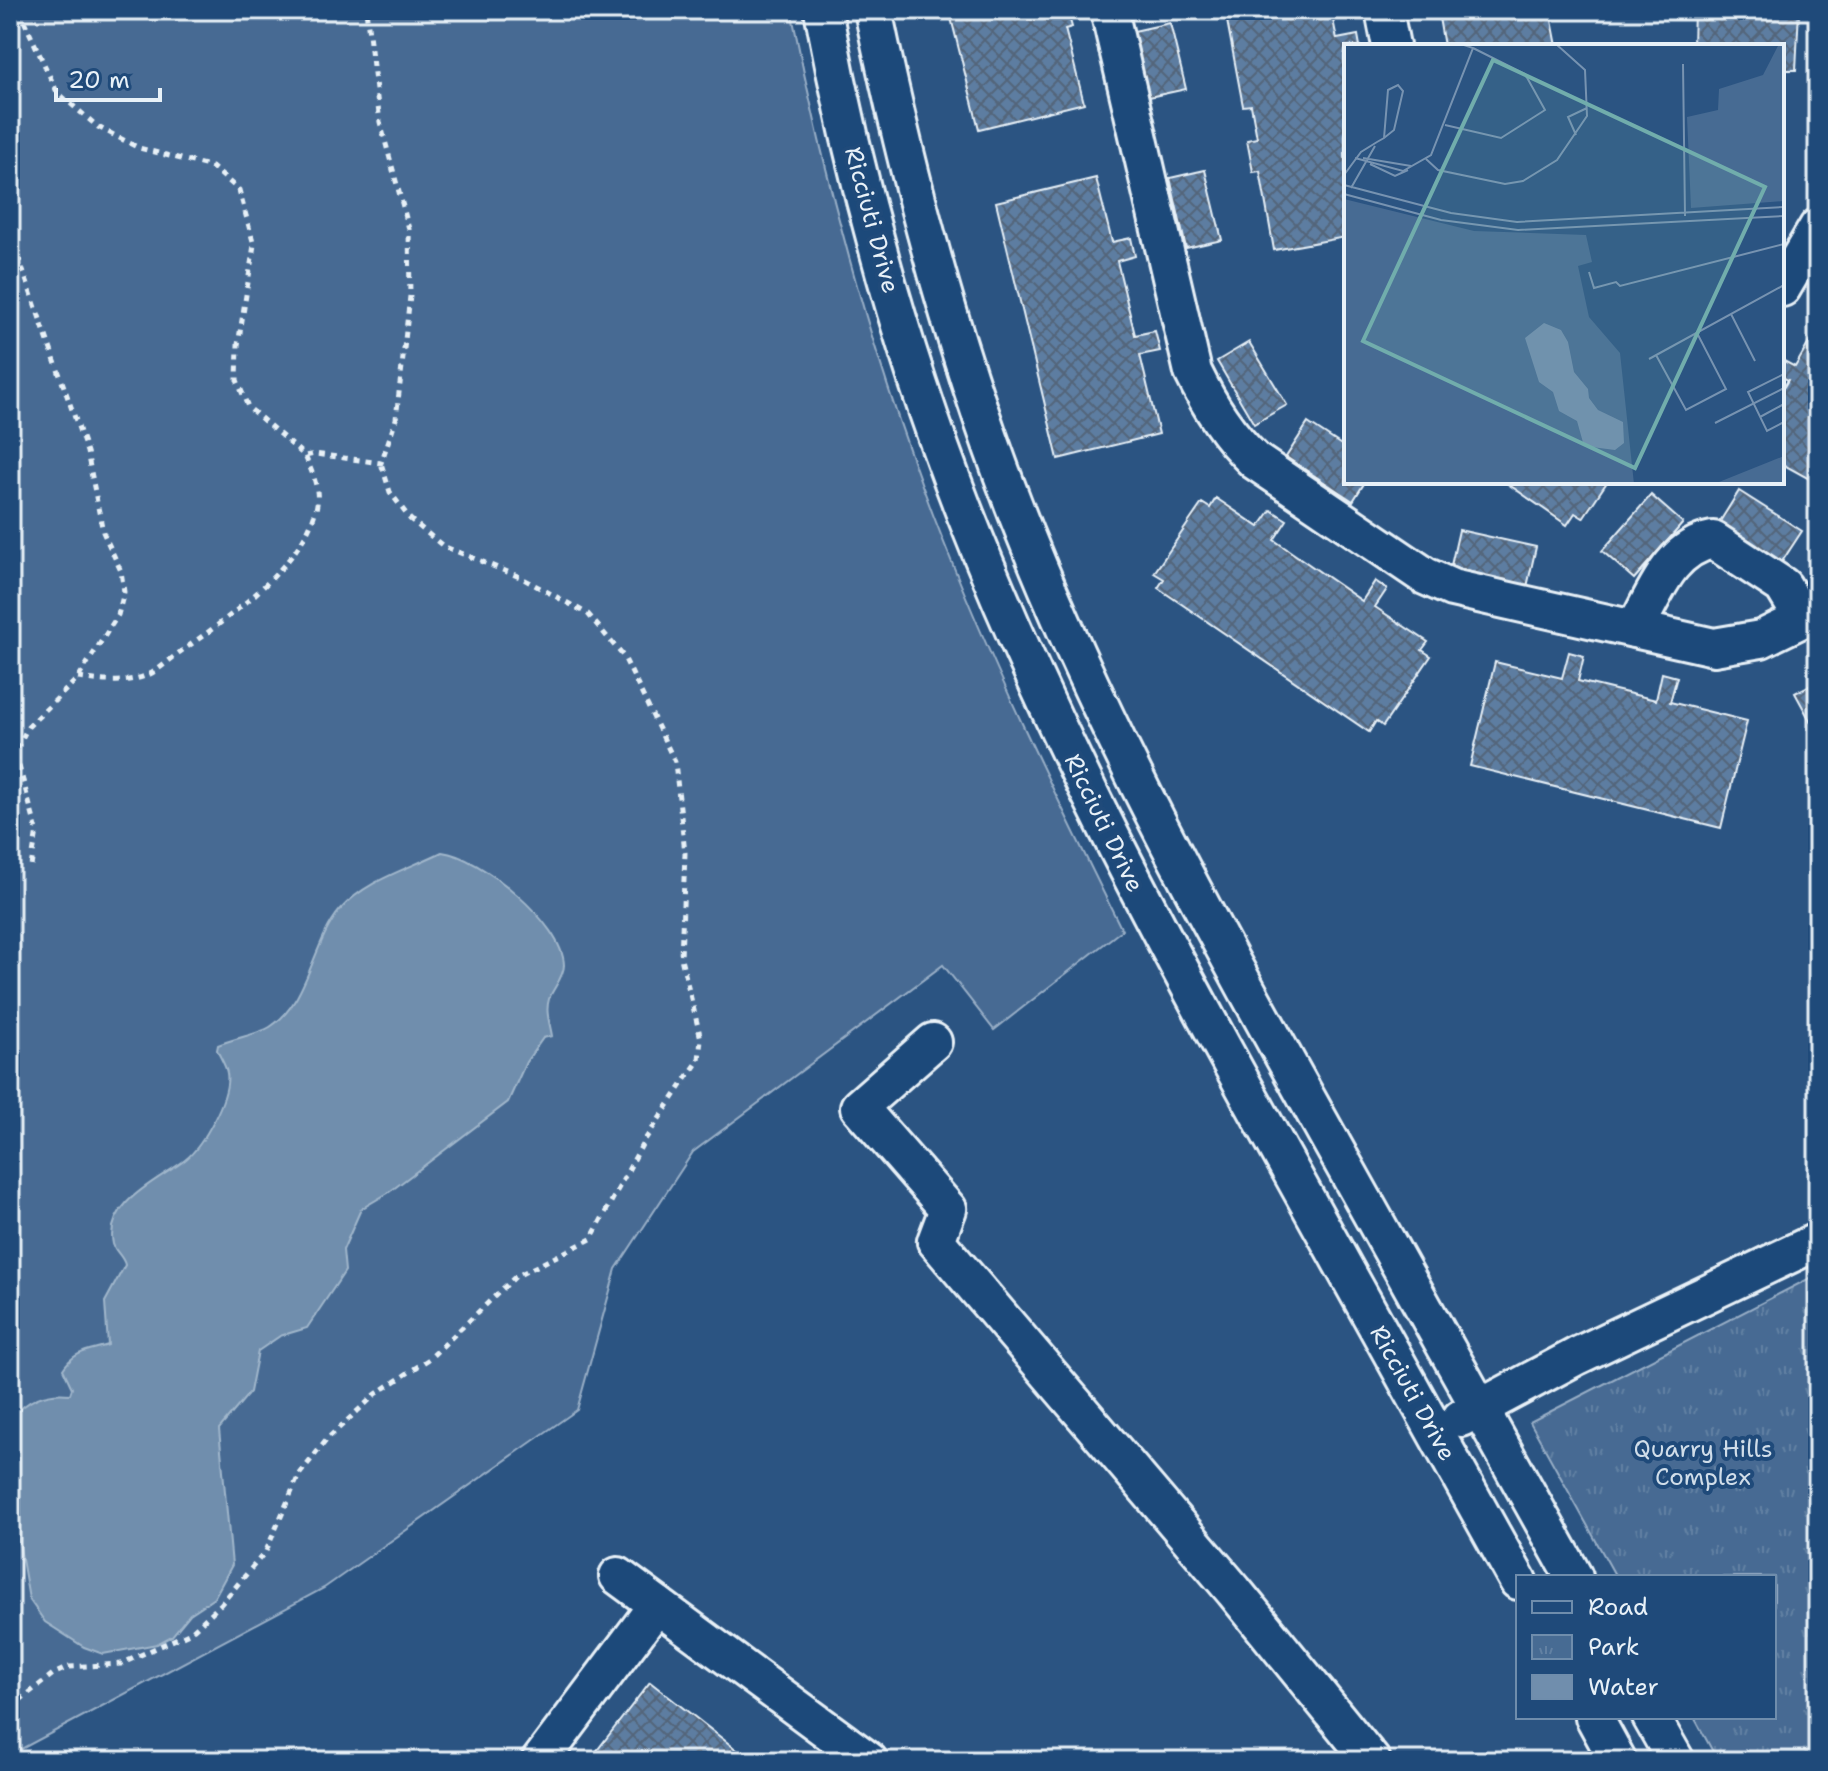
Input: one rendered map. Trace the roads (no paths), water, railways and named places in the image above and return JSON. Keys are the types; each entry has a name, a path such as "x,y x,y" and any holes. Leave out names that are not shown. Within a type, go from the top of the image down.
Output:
{"street":[{"name":"Ricciuti Drive","path":"823,10 851,144 897,314 950,472 1006,612 1065,745 1153,923 1516,1577"},
{"name":"Ricciuti Drive","path":"873,10 905,153 939,280 987,432 1042,574 1101,709 1186,880 1573,1575"},
{"path":"1109,10 1193,372 1208,404 1232,440 1255,461 1425,576 1452,588 1714,647 1737,646 1761,639 1810,615 1783,586 1713,540 1695,543 1675,559 1635,629"},
{"path":"1384,10 1391,44"},
{"path":"1784,285 1818,227"},
{"path":"933,1042 859,1107 948,1209 936,1241 1234,1591 1372,1761"},
{"path":"1435,1432 1557,1366 1818,1241"},
{"path":"618,1576 869,1761"},
{"path":"540,1761 657,1605"},
{"path":"1595,1719 1618,1761"},
{"path":"1652,1719 1676,1761"}],"water":[{"path":"442,852 458,856 497,879 535,912 550,931 564,965 548,1004 552,1036 543,1038 526,1062 508,1102 388,1193 361,1209 343,1250 345,1271 307,1328 280,1336 258,1351 250,1392 219,1429 232,1565 214,1598 190,1614 172,1636 157,1644 103,1654 84,1647 45,1622 29,1599 19,1542 10,1518 10,1419 38,1398 70,1394 72,1388 63,1369 72,1358 83,1352 108,1345 105,1302 125,1265 113,1244 117,1216 137,1193 185,1160 207,1132 220,1107 227,1083 218,1045 270,1027 283,1016 302,988 331,923 350,900 388,876"}],"park label":[{"name":"Quarry Hills Complex","path":"1703,1463"}]}
